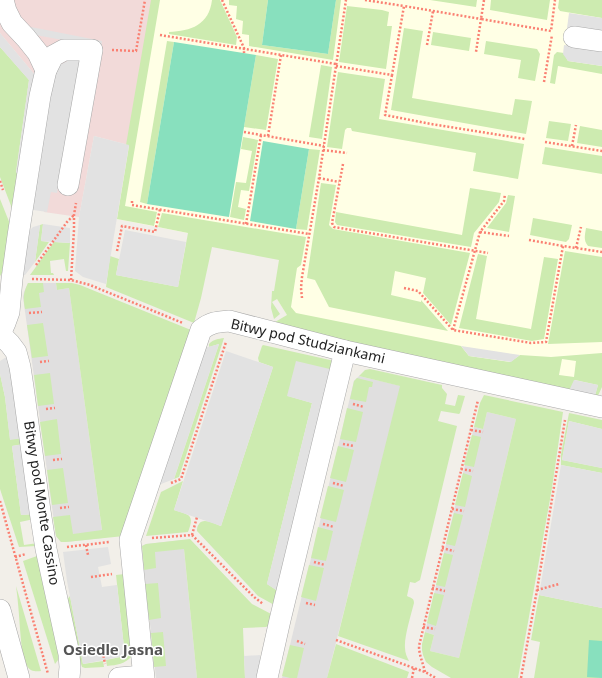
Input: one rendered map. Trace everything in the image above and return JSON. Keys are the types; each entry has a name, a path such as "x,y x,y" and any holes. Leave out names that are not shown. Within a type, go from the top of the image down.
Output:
{"street":[{"path":"3,0 6,11 12,23 38,53 46,70"},
{"path":"574,36 602,41"},
{"path":"0,334 9,312 12,279 39,104 46,70 53,56 64,50 92,50 68,185"},
{"name":"Bitwy pod Studziankami","path":"201,330 207,325 215,322 229,321 345,351 602,407"},
{"path":"119,678 143,677 130,540 201,330"},
{"name":"Bitwy pod Monte Cassino","path":"0,334 16,352 20,367 46,549 69,654 69,678"},
{"path":"268,678 282,612 345,351"},
{"path":"0,610 19,678"}],"path":[{"path":"92,50 114,49 136,51 145,0"},
{"path":"222,0 244,48 244,53"},
{"path":"302,298 302,277 319,178 346,0"},
{"path":"365,0 551,31"},
{"path":"476,52 484,0"},
{"path":"544,82 553,31 551,31 555,0"},
{"path":"404,6 385,115 525,139"},
{"path":"427,45 433,11"},
{"path":"160,35 244,48 392,75"},
{"path":"268,136 281,55"},
{"path":"572,146 576,125"},
{"path":"244,132 324,146"},
{"path":"246,224 261,135"},
{"path":"545,142 602,151"},
{"path":"323,150 347,154"},
{"path":"342,164 332,223 334,227 488,253"},
{"path":"319,178 340,182"},
{"path":"453,330 480,232 504,201 505,194"},
{"path":"132,201 132,205 310,234"},
{"path":"118,252 122,226 155,232 160,209"},
{"path":"576,248 580,227"},
{"path":"480,232 508,236"},
{"path":"529,240 602,252"},
{"path":"404,288 418,291 453,330 531,343 546,342 563,246"},
{"path":"12,279 71,280 90,285 201,330"},
{"path":"23,314 42,312"},
{"path":"166,485 181,479 228,335"},
{"path":"425,672 423,662 419,654 419,646 478,399"},
{"path":"521,678 569,400"},
{"path":"346,403 364,407"},
{"path":"471,430 482,432"},
{"path":"337,442 354,446"},
{"path":"461,469 473,472"},
{"path":"0,501 49,678"},
{"path":"452,509 464,511"},
{"path":"192,535 197,516"},
{"path":"86,545 88,555"},
{"path":"442,548 454,551"},
{"path":"537,590 558,584"},
{"path":"432,588 444,591"},
{"path":"423,627 436,630"},
{"path":"336,640 425,672 436,678"},
{"path":"412,678 414,668"}],"shaded area":[{"path":"0,0 154,0 129,145 94,136 79,217 44,212 35,75 0,33"},
{"path":"154,0 602,0 602,381 556,375 296,329 275,296 283,252 117,219"},
{"path":"569,13 602,18 602,33 567,28"},
{"path":"31,27 102,41 101,47 30,34"},
{"path":"0,33 35,75 22,174 16,173 29,80 0,47"},
{"path":"564,45 602,51 602,66 568,61 563,54"},
{"path":"81,54 57,193 51,192 47,212 27,209 50,70"},
{"path":"94,136 129,145 106,284 83,277 75,271 79,217"},
{"path":"43,224 70,228 70,243 41,241"},
{"path":"40,225 35,262 25,275 18,275 27,233 33,227"},
{"path":"125,230 186,242 178,287 116,275"},
{"path":"28,283 56,283 57,290 69,288 103,538 61,542 56,536 23,297"},
{"path":"219,344 174,479 156,486 201,349"},
{"path":"461,346 520,355 511,362 469,356"},
{"path":"226,351 273,367 221,526 174,510"},
{"path":"8,356 23,438 10,440 5,397 0,374 0,361"},
{"path":"296,361 334,370 279,592 267,584 312,403 287,396"},
{"path":"359,376 401,386 327,678 282,678 354,381"},
{"path":"574,380 598,385 594,399 568,393"},
{"path":"487,412 516,419 459,658 430,651 434,635 425,632 474,427 483,429"},
{"path":"569,421 602,429 602,468 562,460"},
{"path":"24,444 34,514 21,515 12,446"},
{"path":"561,465 602,473 602,608 539,595"},
{"path":"183,540 197,678 156,678 142,546 146,544"},
{"path":"108,547 111,564 98,567 102,587 117,585 125,656 83,664 63,552"},
{"path":"260,655 261,678 245,678 244,656"}],"green space":[{"path":"151,0 160,0 125,206 157,212 154,226 117,219 129,146 126,145"},
{"path":"212,0 220,0 237,37 236,45 169,34 169,32 185,30 198,25 207,15"},
{"path":"229,0 268,0 262,45 328,54 336,0 341,0 333,60 249,46 249,35 242,34 243,21 236,19 237,6 229,5"},
{"path":"268,0 336,0 328,54 262,45"},
{"path":"430,0 477,0 476,7"},
{"path":"491,0 550,0 547,20 490,10"},
{"path":"559,0 602,0 602,18 560,11 558,8"},
{"path":"347,6 389,12 387,26 392,26 386,69 339,62"},
{"path":"404,28 423,31 412,98 512,115 515,99 532,101 526,134 391,110"},
{"path":"433,32 471,38 469,51 431,45"},
{"path":"167,41 174,42 147,204 140,202"},
{"path":"486,41 537,49 540,54 535,81 518,78 521,60 484,54"},
{"path":"174,42 256,55 229,217 147,204"},
{"path":"0,47 29,80 16,172 19,173 13,211 0,177"},
{"path":"557,52 564,53 568,61 602,66 602,74 558,66 555,84 550,83 554,55"},
{"path":"256,55 278,59 266,130 244,127"},
{"path":"321,65 332,67 322,139 309,137"},
{"path":"338,72 385,79 379,119 524,144 518,179 473,171 476,153 352,131 351,128 347,128 345,130 342,149 327,147"},
{"path":"549,121 571,124 568,141 546,138"},
{"path":"580,126 602,130 602,147 577,143"},
{"path":"243,137 258,140 249,191 241,190 238,207 246,209 244,220 230,217 236,182 246,183 252,151 241,149"},
{"path":"263,141 309,149 296,229 250,221"},
{"path":"545,147 602,156 602,174 542,164"},
{"path":"309,149 320,150 307,230 296,229"},
{"path":"321,183 336,185 329,225 333,229 470,253 451,325 423,293 426,278 395,271 391,295 421,302 421,300 448,331 329,307 315,280 307,278"},
{"path":"470,188 501,193 499,202 474,233 471,247 337,225 335,222 336,212 462,235"},
{"path":"508,195 515,196 509,232 487,228 506,203"},
{"path":"0,199 10,224 2,273 0,276"},
{"path":"162,213 306,237 301,265 297,268 291,307 296,313 461,346 469,356 510,362 520,355 551,357 602,353 602,387 596,400 594,399 598,385 575,380 568,393 290,330 275,322 287,315 277,299 272,302 280,314 274,319 271,308 272,291 274,291 279,260 212,247 194,323 106,287 110,256 119,259 116,275 178,287 188,233 158,227","holes":["562,359 576,361 574,377 559,375"]},
{"path":"533,218 572,225 569,239 566,242 530,235"},
{"path":"43,224 41,241 49,242 35,262 40,225"},
{"path":"586,228 602,231 602,248 588,246 586,244"},
{"path":"54,242 70,243 68,271 66,271 64,259 50,261 51,273 54,275 30,275"},
{"path":"565,251 602,257 602,342 548,344"},
{"path":"478,254 487,256 476,319 531,329 544,257 558,259 544,339 532,341 459,328"},
{"path":"28,283 43,283 44,292 39,293 41,307 25,309 24,296"},
{"path":"56,283 72,283 80,285 191,330 124,536 61,542 56,536 53,517 70,515 73,534 102,530 69,288 57,290"},
{"path":"43,323 48,356 32,358 27,325"},
{"path":"224,338 179,477 174,479 219,344 209,347 209,344 214,340"},
{"path":"263,345 330,360 333,361 334,366 288,396 312,403 267,584 281,593 278,607 258,596 197,531 198,525 203,521 221,526 273,367 259,362 258,358"},
{"path":"370,369 442,385 442,388 447,394 445,404 455,406 458,395 465,396 459,414 441,411 438,421 457,426 420,580 415,583 410,582 407,596 414,601 405,643 405,652 409,661 338,636 400,386 359,376 365,370"},
{"path":"50,373 54,404 38,406 34,375"},
{"path":"0,374 5,397 10,439 23,438 24,444 12,446 21,515 34,514 34,519 20,522 24,545 38,543 36,546 19,547 0,489"},
{"path":"357,378 373,382 372,387 369,387 366,402 350,399 354,381"},
{"path":"484,395 563,412 552,488 518,678 451,678 426,662 422,650 425,632 434,635 430,651 459,658 516,419 487,412 483,429 474,427 480,403"},
{"path":"347,408 363,412 356,442 340,439"},
{"path":"569,413 602,420 602,429 569,421 562,460 602,468 602,473 561,465 561,454"},
{"path":"57,419 61,454 45,456 40,422"},
{"path":"472,435 481,437 474,467 464,465"},
{"path":"338,446 354,450 346,482 330,478"},
{"path":"63,468 68,503 52,505 47,470"},
{"path":"463,473 472,476 465,507 455,505"},
{"path":"183,481 174,510 187,514 191,518 188,532 146,536 161,492"},
{"path":"328,486 344,490 336,522 320,518"},
{"path":"454,513 463,515 455,546 446,544"},
{"path":"318,527 333,531 326,561 311,558"},
{"path":"190,539 252,604 275,616 272,624 266,627 243,628 245,678 197,678 184,549 155,552 156,568 144,570 142,546 146,544"},
{"path":"444,553 453,555 445,587 436,585"},
{"path":"37,556 40,557 59,654 58,660 55,664 23,561"},
{"path":"309,565 324,568 316,601 301,597"},
{"path":"125,574 132,656 117,665 107,666 106,660 125,656 116,575"},
{"path":"158,583 161,618 149,620 145,584"},
{"path":"16,586 41,671 31,670 27,666 24,658 21,643"},
{"path":"434,593 444,595 436,626 427,623"},
{"path":"539,595 602,608 602,678 534,678 540,642 531,640"},
{"path":"70,596 83,664 103,661 104,667 82,667 66,601"},
{"path":"163,632 166,666 154,667 151,633"},
{"path":"589,640 602,641 602,678 587,677"},
{"path":"336,644 409,672 407,678 327,678"},
{"path":"290,645 304,648 297,678 282,676"}],"district":[{"name":"Osiedle Jasna","path":"113,650"}]}
